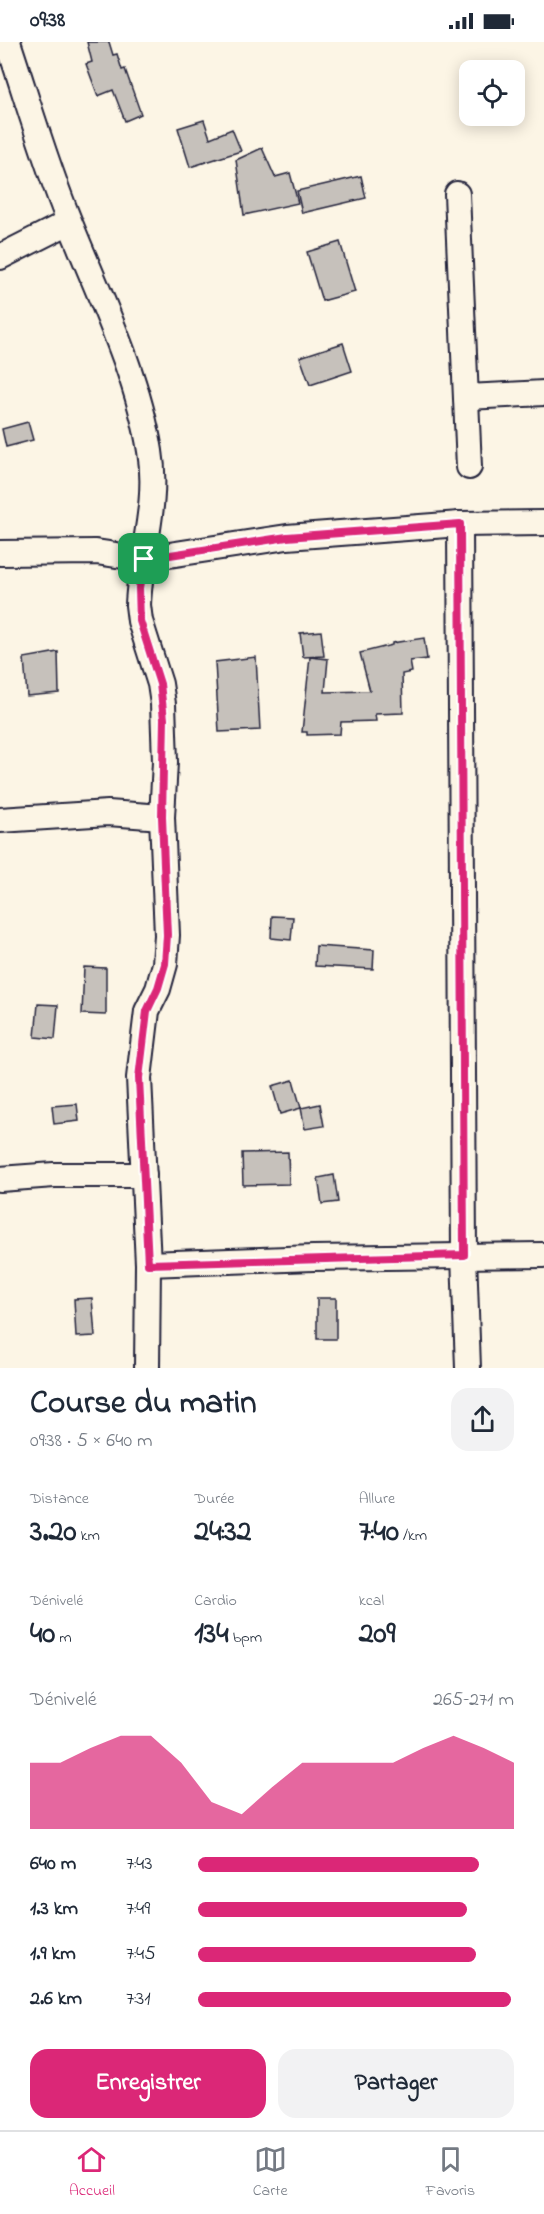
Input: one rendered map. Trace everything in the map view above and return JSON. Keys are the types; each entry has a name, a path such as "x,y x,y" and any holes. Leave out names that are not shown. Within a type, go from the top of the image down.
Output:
{"street":[{"path":"8,42 69,222 102,298 140,408 150,452 152,504 139,588 140,621 160,684 163,704 162,817 167,935 165,964 158,988 147,1011 142,1045 139,1106 148,1264 147,1368"},
{"path":"457,194 469,467"},
{"path":"0,257 69,222"},
{"path":"467,397 544,393"},
{"path":"0,553 96,552 144,559 287,537 460,524 544,523"},
{"path":"460,524 464,1255 468,1368"},
{"path":"0,820 108,813 162,817"},
{"path":"0,1179 54,1175 144,1175"},
{"path":"148,1264 464,1255 544,1255"}],"building":[{"path":"87,42 109,42 113,55 117,54 122,70 125,69 141,114 125,121 113,90 98,96 86,64 92,62"},
{"path":"204,120 210,138 232,129 241,151 190,167 178,128"},
{"path":"262,148 275,177 290,173 298,203 244,215 236,160"},
{"path":"361,176 366,198 302,213 297,191"},
{"path":"340,242 355,292 322,301 307,252"},
{"path":"343,343 352,371 310,385 300,357"},
{"path":"28,422 33,440 6,447 2,429"},
{"path":"321,631 324,656 303,657 300,633"},
{"path":"424,638 427,659 410,661 412,672 402,674 403,713 375,714 376,721 341,722 340,734 307,735 307,732 302,732 310,657 328,659 325,692 370,691 360,653 392,645 392,643"},
{"path":"58,652 59,693 27,696 24,658"},
{"path":"256,657 260,730 219,732 215,662"},
{"path":"272,916 293,917 291,940 271,938"},
{"path":"316,946 374,950 373,969 315,966"},
{"path":"84,967 106,968 106,1015 82,1014"},
{"path":"38,1004 58,1005 55,1039 35,1037"},
{"path":"293,1080 301,1108 280,1114 272,1086"},
{"path":"77,1104 79,1121 54,1124 52,1106"},
{"path":"320,1104 324,1126 305,1129 301,1108"},
{"path":"288,1152 289,1184 243,1185 242,1153"},
{"path":"334,1175 338,1202 322,1204 318,1178"},
{"path":"92,1298 95,1336 76,1337 74,1299"},
{"path":"317,1298 336,1298 336,1339 317,1339"}],"route":[{"path":"460,524 464,1255 148,1264 139,1078 147,1011 158,988 165,964 167,935 162,817 165,762 164,719 160,684 145,642 138,605 144,559 190,550 287,537 460,524"}]}
